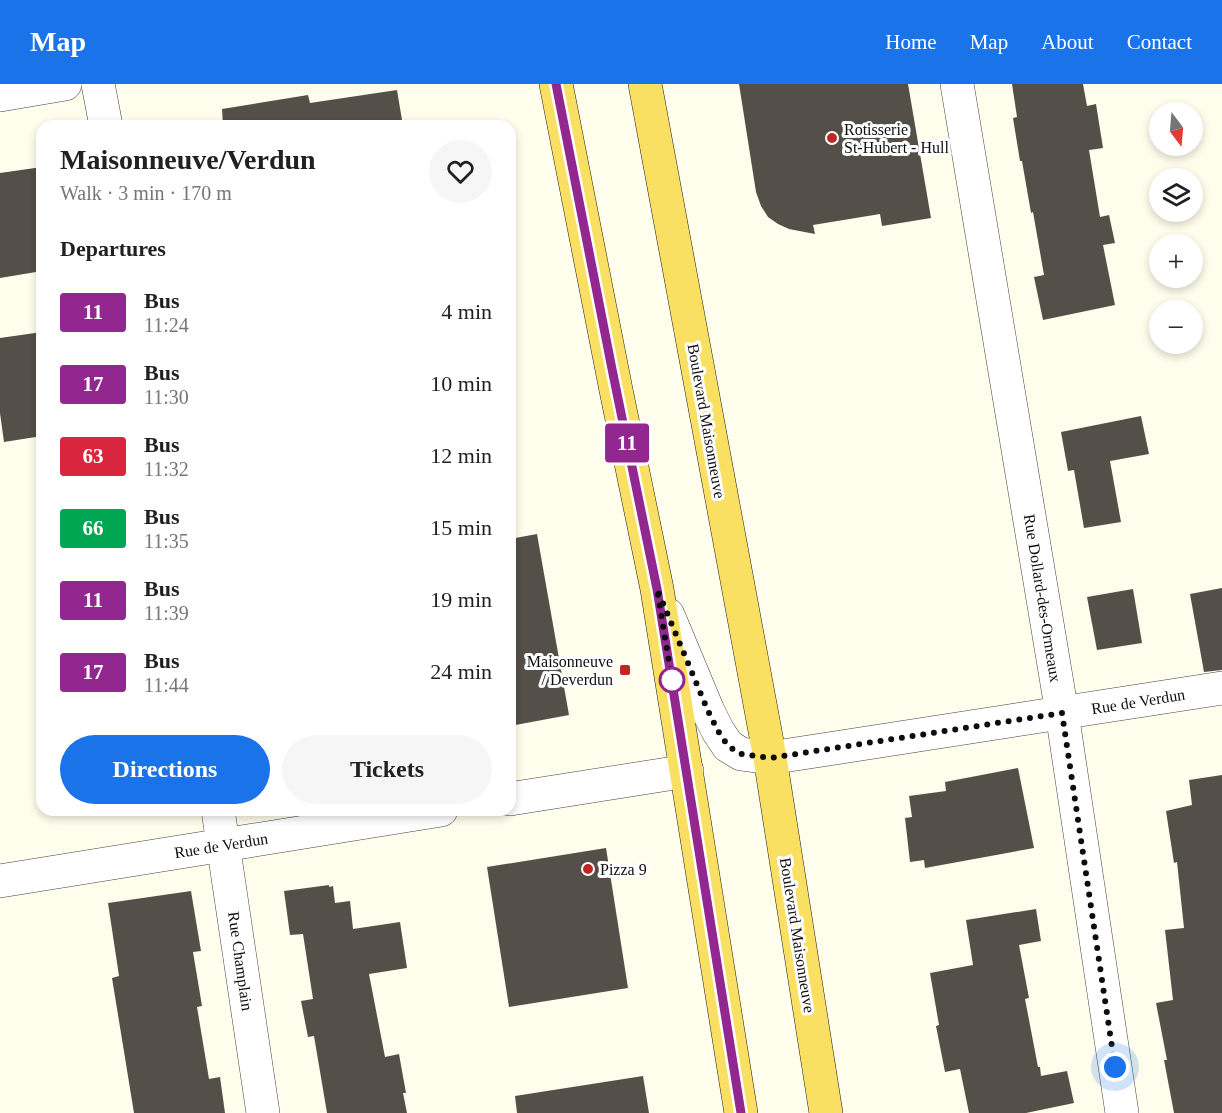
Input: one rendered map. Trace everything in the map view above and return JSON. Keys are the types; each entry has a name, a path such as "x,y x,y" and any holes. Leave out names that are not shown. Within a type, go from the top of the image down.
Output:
{"main road":[{"path":"556,84 657,589 741,1113"},
{"name":"Boulevard Maisonneuve","path":"645,84 770,758 826,1113"}],"street":[{"path":"0,95 65,84"},
{"path":"98,84 104,120"},
{"name":"Rue Dollard-des-Ormeaux","path":"957,84 1062,713 1122,1113"},
{"path":"657,589 708,711 728,746 741,754 770,758"},
{"name":"Rue de Verdun","path":"770,758 1222,688"},
{"path":"516,798 687,771"},
{"name":"Rue Champlain","path":"219,816 263,1113"},
{"name":"Rue de Verdun","path":"0,881 404,816"}],"building":[{"name":"Rotisserie St-Hubert - Hull","path":"739,84 908,84 931,218 882,226 880,214 813,225 815,234 789,229 778,224 768,217 756,192"},
{"path":"1012,84 1083,84 1087,106 1096,104 1103,148 1089,150 1100,217 1109,215 1115,243 1103,245 1115,305 1043,320 1034,277 1044,275 1033,212 1031,213 1022,161 1020,161 1013,118 1017,117"},
{"path":"397,90 402,120 223,120 222,109 308,95 310,103"},
{"path":"36,168 36,272 0,278 0,173"},
{"path":"36,333 36,437 4,442 0,413 0,338"},
{"path":"1141,416 1149,454 1110,461 1121,522 1084,528 1074,470 1068,471 1061,432"},
{"path":"537,534 569,715 516,725 516,538"},
{"path":"1222,588 1222,670 1204,672 1190,594"},
{"path":"1133,589 1142,643 1097,650 1087,597"},
{"path":"1018,768 1034,848 925,868 924,860 910,862 905,818 912,817 909,796 946,791 945,782"},
{"path":"1222,775 1222,1113 1174,1113 1156,1003 1173,1000 1165,930 1184,928 1177,862 1174,863 1166,811 1192,805 1189,780"},
{"path":"606,848 628,988 509,1007 487,867"},
{"path":"329,885 329,887 333,886 335,903 350,901 353,929 400,922 407,968 369,974 385,1057 399,1054 407,1113 327,1113 314,1036 308,1037 301,1001 313,999 303,934 290,935 284,891"},
{"path":"191,891 201,951 193,952 202,1006 197,1007 209,1079 220,1077 225,1113 134,1113 112,978 119,976 108,903"},
{"path":"1036,909 1041,941 1019,945 1029,998 1025,999 1038,1067 1040,1067 1041,1076 1067,1071 1074,1103 1026,1113 969,1113 960,1069 945,1072 936,1026 939,1025 930,973 973,965 966,920"},
{"path":"643,1076 649,1113 517,1113 515,1096"}],"bus line":[{"name":"11","path":"556,84 657,589 741,1113"}],"place":[{"name":"Rotisserie St-Hubert - Hull","path":"832,138"},
{"name":"Maisonneuve / Deverdun","path":"625,670"},
{"name":"Pizza 9","path":"588,869"}],"route":[{"path":"672,680 657,589 718,731 728,746 741,754 770,758 1062,713 1115,1067"}]}
